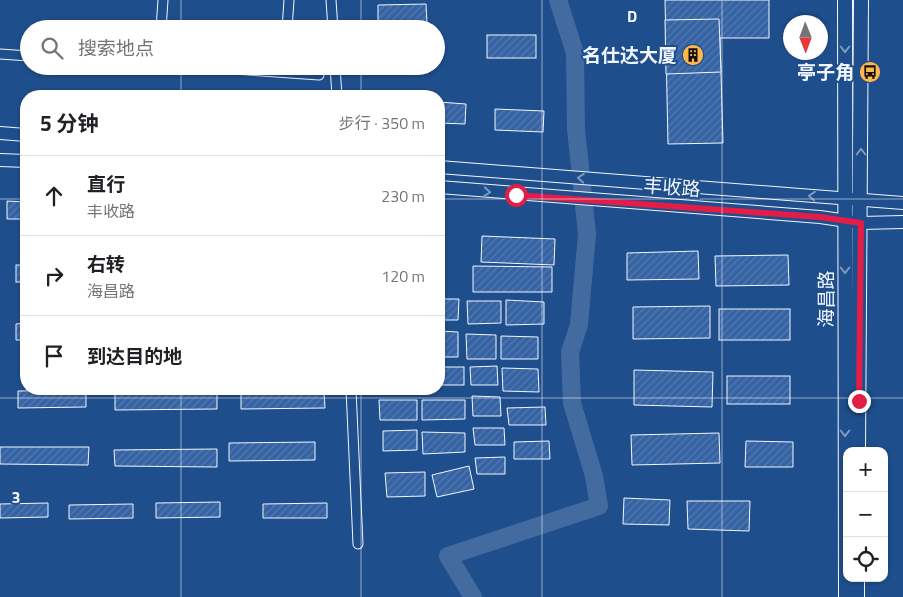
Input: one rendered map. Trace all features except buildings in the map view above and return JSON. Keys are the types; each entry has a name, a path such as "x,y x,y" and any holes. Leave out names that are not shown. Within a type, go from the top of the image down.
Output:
{"main road":[{"name":"海昌路","path":"845,0 846,537"},
{"name":"海昌路","path":"858,447 861,0"},
{"path":"0,133 20,135"},
{"path":"0,160 20,161"},
{"name":"丰收路","path":"445,167 903,203"},
{"name":"丰收路","path":"445,188 516,195 820,217 861,223 903,222"},
{"name":"海昌路","path":"846,582 846,597"},
{"path":"857,582 858,597"}],"street":[{"path":"161,20 162,0"},
{"path":"288,20 289,0"},
{"path":"331,0 332,20"},
{"path":"0,54 20,55"},
{"path":"335,75 336,90"},
{"path":"351,395 358,544"}],"waterway":[{"path":"473,597 448,556 599,506 594,476 572,403 570,352 579,325 587,234 576,129 575,53 558,0"}],"place":[{"name":"名仕达大厦","path":"693,55"},
{"name":"亭子角","path":"870,72"}],"route":[{"path":"516,195 820,217 861,223 859,401"}]}
